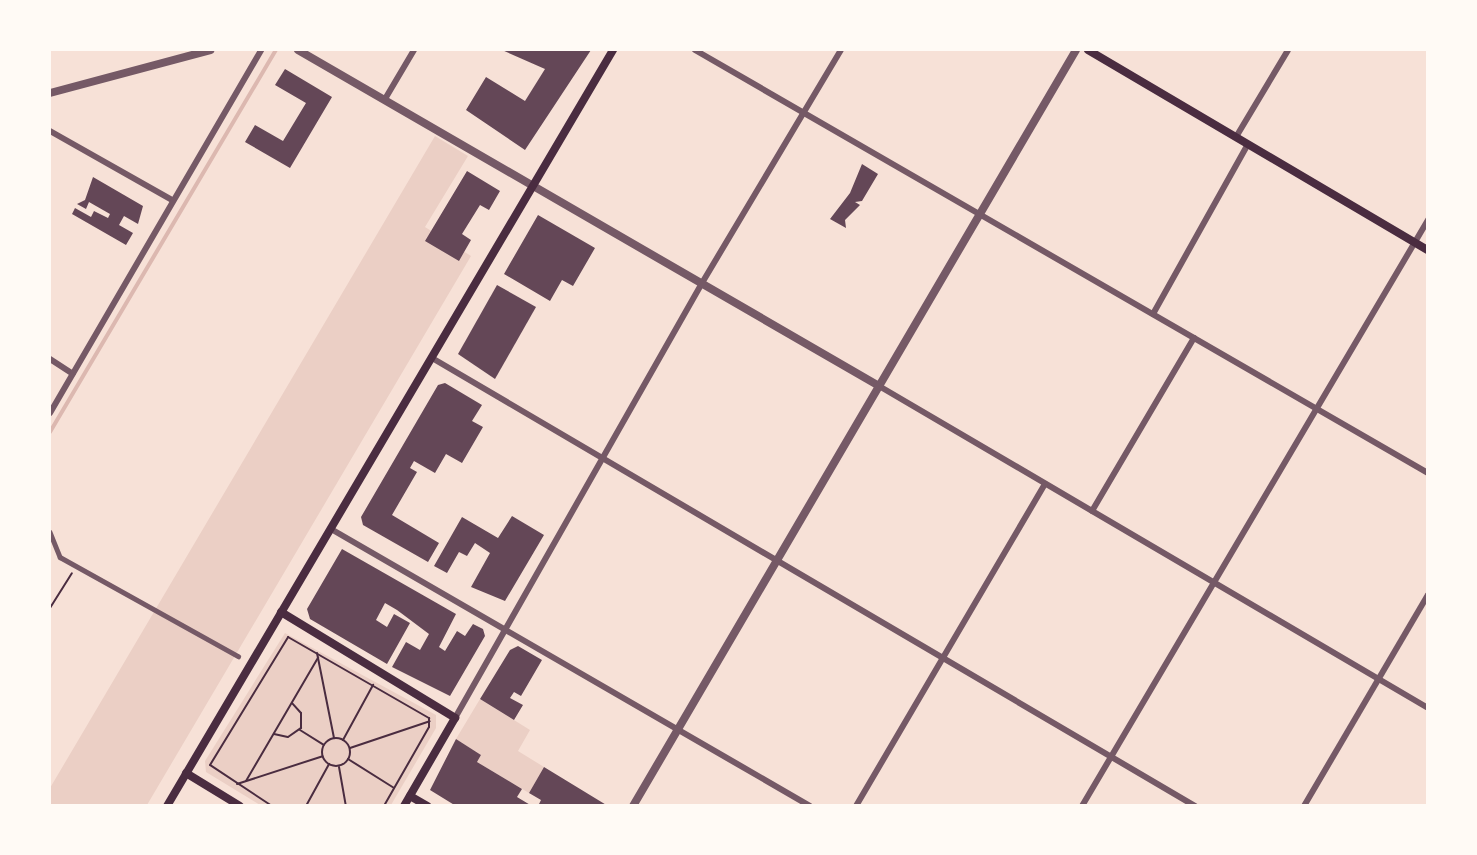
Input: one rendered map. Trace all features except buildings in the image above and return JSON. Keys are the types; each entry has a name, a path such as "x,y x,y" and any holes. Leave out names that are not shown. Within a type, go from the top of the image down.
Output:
{"main road":[{"path":"167,806 614,50"},
{"path":"1088,50 1428,250"},
{"path":"281,612 455,718 404,806"},
{"path":"186,773 240,806"},
{"path":"410,796 427,806"}],"street":[{"path":"50,93 210,50"},
{"path":"50,413 261,50"},
{"path":"298,50 534,184 1428,708"},
{"path":"385,99 414,50"},
{"path":"695,50 1428,473"},
{"path":"455,718 702,283 842,50"},
{"path":"633,806 1076,50"},
{"path":"1236,137 1288,50"},
{"path":"50,131 172,200"},
{"path":"1153,314 1248,144"},
{"path":"1082,806 1428,220"},
{"path":"1092,511 1194,338"},
{"path":"432,358 1195,806"},
{"path":"50,359 73,374"},
{"path":"856,806 1045,484"},
{"path":"331,529 810,806"},
{"path":"50,532 60,557 238,656"},
{"path":"1304,806 1428,595"}],"path":[{"path":"50,608 76,566"},
{"path":"272,806 213,771 211,762 282,641 291,637 430,721"},
{"path":"317,653 334,738"},
{"path":"246,781 318,658"},
{"path":"343,740 373,686"},
{"path":"292,703 301,713 300,730"},
{"path":"349,748 430,721"},
{"path":"384,806 430,721"},
{"path":"274,734 288,737 300,730"},
{"path":"300,730 324,745"},
{"path":"334,738 343,740 349,748 348,759 339,766 329,764 323,756 324,745 334,738"},
{"path":"236,784 323,756"},
{"path":"348,759 394,788"},
{"path":"306,806 329,764"},
{"path":"339,766 346,806"}],"shaded area":[{"path":"435,136 468,156 425,227 471,256 147,805 50,806 50,788"},
{"path":"285,633 436,715 436,728 391,805 260,805 206,772 205,761"},
{"path":"480,699 530,730 518,751 544,767 529,793 477,762 481,755 456,739"}],"waterway":[{"path":"50,432 276,50"}]}
